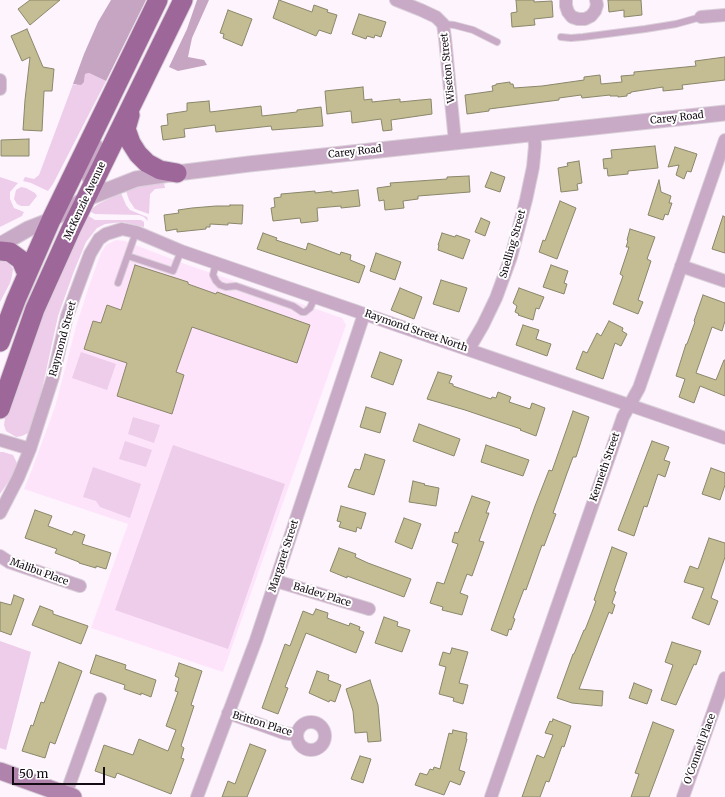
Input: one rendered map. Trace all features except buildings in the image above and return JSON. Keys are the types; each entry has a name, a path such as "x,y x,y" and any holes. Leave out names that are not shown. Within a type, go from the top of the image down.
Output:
{"main road":[{"path":"0,342 27,274 158,0"},
{"name":"McKenzie Avenue","path":"0,408 35,309 89,191 183,0"},
{"path":"133,102 126,129 131,143 138,154 147,163 160,170 177,172"},
{"path":"0,251 10,252 21,260 27,274"},
{"path":"0,771 69,796"}],"street":[{"name":"Wiseton Street","path":"396,0 436,17 442,24 445,38 455,142"},
{"path":"566,0 568,12 572,17 578,19 585,19 595,12 597,5 596,0"},
{"path":"701,17 725,15"},
{"path":"0,80 0,89"},
{"name":"Carey Road","path":"89,191 111,188 136,179 177,172 725,113"},
{"path":"0,245 28,229 52,220 89,191 88,168 97,145 99,135 98,125"},
{"name":"Snelling Street","path":"469,349 496,298 511,257 533,167 535,146 534,133"},
{"name":"Kenneth Street","path":"491,797 622,417 639,388 725,140"},
{"name":"Raymond Street North","path":"106,234 122,229 136,232 180,251 630,404 725,438"},
{"name":"Raymond Street","path":"30,449 53,377 67,316 90,254 99,238 106,234"},
{"path":"681,266 725,281"},
{"name":"Margaret Street","path":"197,797 256,640 364,314"},
{"path":"0,440 30,449 18,478 0,514"},
{"name":"Malibu Place","path":"0,556 9,562 80,586"},
{"name":"Baldev Place","path":"276,581 369,609"},
{"name":"O'Connell Place","path":"683,797 725,678"},
{"path":"69,796 100,699"},
{"name":"Britton Place","path":"228,713 284,733 296,735"}],"lane":[{"path":"561,37 584,37 645,29 676,24 701,17"},
{"path":"442,24 454,25 473,30 497,42"},
{"path":"118,284 136,232"},
{"path":"128,256 173,271 180,251"},
{"path":"216,263 213,275 220,285 226,287 236,286 292,306 302,312 306,312 310,308 315,296"}],"shaded area":[{"path":"111,0 146,0 106,81 89,73 85,74 84,82 81,85 73,84 98,22"},
{"path":"197,0 209,0 192,38 188,57 204,60 207,65 178,71 169,67 187,29"},
{"path":"89,73 106,81 53,184 48,191 23,181 25,177 34,179 39,175 73,84 75,85 84,82 85,74"},
{"path":"0,177 18,183 10,192 10,199 14,208 24,212 22,216 0,227"},
{"path":"164,183 165,188 155,189 150,194 149,214 135,209 129,200 126,191 137,187"},
{"path":"21,187 35,193 37,196 29,206 21,206 17,204 14,199 16,190"},
{"path":"121,193 130,210 147,217 148,221 139,215 95,214 89,211 98,204"},
{"path":"87,215 95,220 141,220 144,222 144,227 123,222 105,224 97,228 86,242 58,316 38,408 32,427 28,433 16,437 6,431 4,425 5,418 37,327"},
{"path":"116,240 125,241 182,263 342,318 346,325 223,672 91,628 128,524 24,489 55,407 77,323 101,253 106,245"},
{"path":"0,260 4,260 9,263 13,269 10,283 0,302"},
{"path":"81,352 116,364 107,390 72,378"},
{"path":"133,417 160,425 154,443 128,434"},
{"path":"125,441 152,450 146,467 119,459"},
{"path":"173,445 285,484 228,649 115,610"},
{"path":"0,452 13,455 17,463 13,475 0,494"},
{"path":"93,467 141,484 130,518 100,507 96,501 83,497"},
{"path":"0,641 31,652 6,750 0,748"}]}
